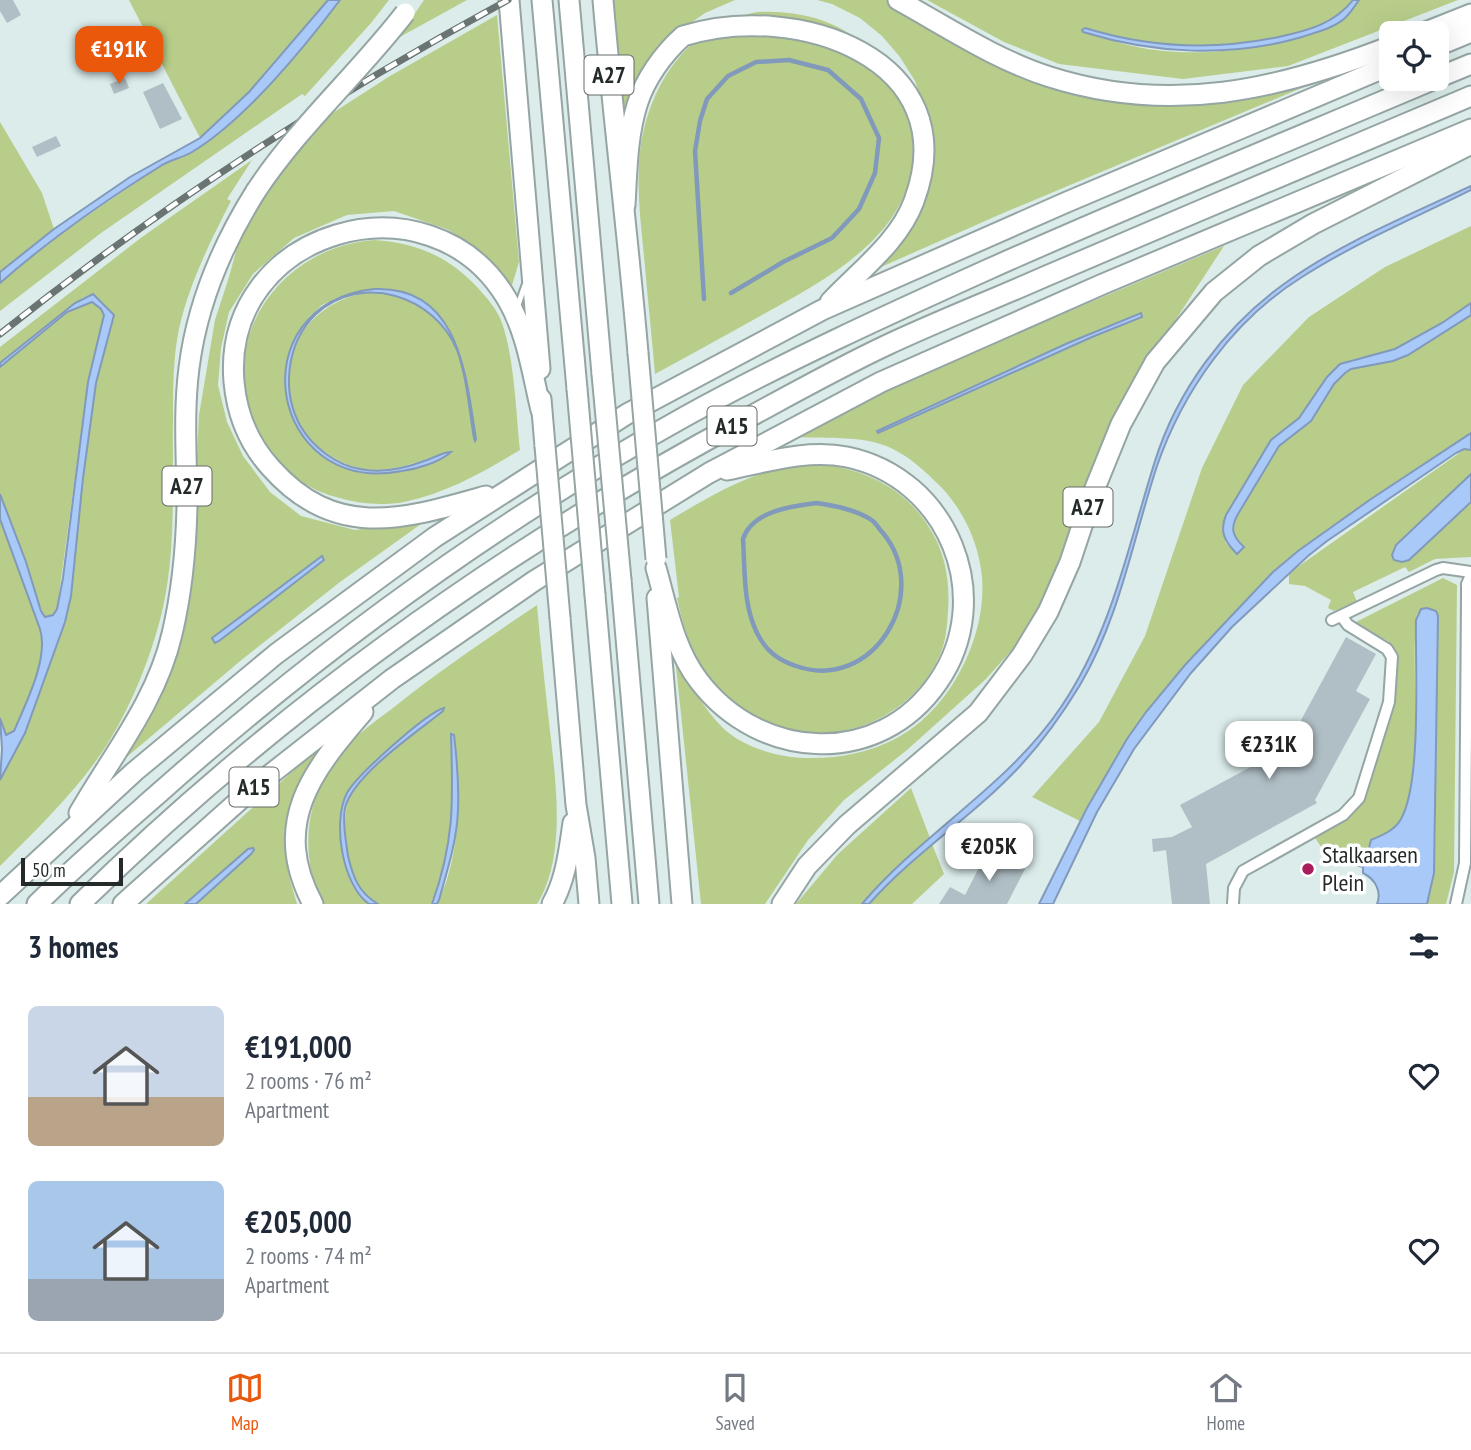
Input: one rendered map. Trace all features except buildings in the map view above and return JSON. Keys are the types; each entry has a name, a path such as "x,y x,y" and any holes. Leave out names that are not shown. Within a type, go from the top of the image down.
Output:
{"highway":[{"name":"A27","path":"569,0 649,904"},
{"name":"A27","path":"603,0 638,353 656,563 657,626 682,904"},
{"path":"898,0 978,44 1049,76 1100,89 1146,94 1181,96 1263,87 1293,80 1379,50"},
{"name":"A27","path":"542,1 622,904"},
{"name":"A27","path":"70,829 144,708 171,637 185,552 189,368 198,320 220,254 256,191 289,146 361,68 409,6"},
{"path":"510,8 539,342 541,410 576,805 589,904"},
{"name":"A27","path":"625,205 637,104 654,69 673,44 708,17 727,9"},
{"path":"1449,23 1471,14"},
{"path":"1449,41 1471,32"},
{"path":"822,310 890,241 914,202 921,178 924,153 918,105 900,65 876,39"},
{"name":"A15","path":"1449,73 1471,64"},
{"name":"A15","path":"0,897 70,829 205,710 276,654 384,573 504,491 627,414 822,310 1042,212 1379,70"},
{"name":"A15","path":"37,904 67,874 227,732 333,648 467,551 686,416 872,321 1405,91"},
{"name":"A15","path":"80,904 223,774 336,682 410,628 570,520 694,446 885,346 1471,96"},
{"name":"A15","path":"123,904 253,789 392,679 522,588 709,473 881,382 1103,284 1471,129"},
{"name":"A27","path":"782,904 807,866 847,825 978,713 1022,656 1048,612 1070,562 1093,493 1121,424 1155,362 1214,292 1259,256 1313,224 1471,144"},
{"name":"A15","path":"504,491 400,518 377,520 324,509 298,494 277,475 253,445 236,395 234,362 240,327 247,311 270,276 287,260 327,237 351,230 393,227 410,229 443,240 476,262 508,301 525,342 541,410"},
{"name":"A15","path":"656,563 678,642 698,680 727,711 761,732 808,745 855,740 904,717 926,698 940,679 960,631 962,575 944,527 931,507 917,493 881,468 829,454 791,456 709,473"},
{"path":"313,904 296,856 300,806 310,781 328,752 392,679"},
{"path":"555,901 568,859 576,805"}],"street":[{"path":"1233,904 1234,888 1243,871 1343,815 1359,798 1389,702 1392,657 1387,649 1337,618 1443,568 1471,574 1467,596 1468,863 1456,904"}],"lane":[{"path":"516,317 517,306 533,265"}],"green space":[{"path":"129,0 328,0 249,92 200,138"},
{"path":"340,0 389,0 305,96 302,94 101,233 0,311 0,283 59,235 160,166 182,157 278,74"},
{"path":"424,0 467,0 398,38"},
{"path":"614,0 735,0 705,13 674,35 624,134"},
{"path":"817,0 889,0 973,46 1115,95 1342,71 872,271 910,222 923,104 915,81 882,36 860,18 832,4"},
{"path":"927,0 1353,0 1330,20 1312,28 1233,44 1159,43 1085,28 1138,47 1199,52 1261,46 1290,39 1343,19 1359,0 1458,0 1404,21 1379,21 1379,31 1288,66 1183,79 1059,64 1004,42"},
{"path":"757,12 795,14 830,24 846,32 874,56 908,114 913,152 908,184 895,213 875,238 850,261 792,298 655,374 639,190 642,138 649,113 672,67 688,48 708,32 731,20"},
{"path":"497,15 519,262 510,292 498,273 474,247 449,230 394,211 347,215 294,238 253,274 229,312 221,348 218,385 227,422 243,456 270,492 301,516 355,530 428,519 340,582 239,662 122,761 193,541 199,415 215,320 247,211 264,196 281,171 328,116 390,76","holes":["323,557 278,596 215,643 212,638"]},
{"path":"0,122 42,193 54,229 0,272"},
{"path":"252,160 227,199 231,201 194,280 179,329 174,374 173,520 169,571 160,620 145,666 111,738 88,772 60,805 0,866 0,780 25,733 65,622 71,596 96,383 114,315 97,297 84,297 0,363 0,347 142,237"},
{"path":"1471,226 1471,303 1411,343 1347,362 1334,370 1299,418 1271,440 1226,515 1225,542 1237,554 1244,546 1234,532 1238,514 1279,446 1311,421 1334,384 1345,373 1351,369 1393,361 1408,355 1471,315 1471,433 1325,531 1273,572 1185,665 1146,712 1127,739 1080,821 1032,797 1099,722 1145,636 1202,468 1243,385 1309,317 1385,267"},
{"path":"374,240 404,244 431,253 467,277 496,310 505,332 514,382 520,450 450,487 404,502 370,504 353,501 325,494 296,478 266,444 250,410 244,375 247,342 260,311 279,284 306,263 338,247","holes":["374,289 403,292 425,302 441,319 453,339 462,363 476,439 460,359 449,335 426,309 399,295 370,293 341,300 317,316 298,340 289,369 292,404 298,421 311,441 295,424 285,372 291,349 308,318 322,305 339,297","311,441 349,465 381,470 397,468 450,451 441,459 406,471 360,473 330,461"]},
{"path":"1224,246 1121,403 1099,452 1062,560 1036,613 1016,645 986,679 907,750 844,800 808,840 765,904 701,904 675,657 708,711 730,734 760,750 805,758 852,754 897,738 916,726 933,709 949,691 961,670 978,624 982,577 974,540 957,507 924,470 891,448 857,439 797,437 798,433 955,359","holes":["1141,313 1142,317 879,433 877,430 1068,343"]},
{"path":"86,302 92,302 104,315 88,382 57,609 54,614 45,617 0,494 0,367 67,312"},
{"path":"1465,449 1471,450 1471,474 1393,550 1409,560 1471,502 1471,557 1435,559 1409,572 1405,567 1353,592 1357,602 1334,611 1328,608 1331,600 1305,586 1289,584 1289,573"},
{"path":"826,465 859,473 888,486 924,520 941,552 946,571 947,628 939,657 922,684 900,706 874,721 844,731 814,734 783,730 754,719 728,701 709,679 695,654 680,612 670,520 726,488 756,475 787,467"},
{"path":"0,519 42,641 39,667 30,694 14,731 6,735 0,718"},
{"path":"1443,578 1457,585 1454,872 1446,904 1427,904 1435,858 1436,611 1417,614 1415,754 1407,805 1398,823 1371,840 1363,865 1346,860 1331,863 1314,836 1351,815 1363,801 1394,703 1395,649 1388,641 1354,623"},
{"path":"537,605 557,811 553,861 537,904 437,904 451,864 457,820 457,776 452,734 452,821 446,862 432,904 378,904 367,898 358,887 345,837 347,804 351,793 380,762 443,711 440,709 370,766 348,791 343,803 341,830 347,871 355,889 369,904 321,904 311,870 308,836 314,803 334,762 357,736 375,721"},
{"path":"345,724 312,762 291,809 287,856 297,904 196,904 254,850 248,849 185,904 146,904"},
{"path":"911,788 930,838 894,870 862,904 796,904 838,854"},
{"path":"932,844 944,874 912,904 869,904 890,881"}],"water":[{"path":"328,0 340,0 291,61 232,122 192,152 163,165 97,208 0,283 0,272 54,229 130,177 200,138 249,92"},
{"path":"1353,0 1359,0 1342,21 1331,27 1275,44 1247,48 1192,51 1165,49 1110,39 1082,30 1085,28 1159,43 1233,44 1312,28 1330,20"},
{"path":"1471,186 1471,190 1364,242 1302,277 1277,294 1233,336 1196,385 1168,438 1106,632 1067,706 1037,746 1003,783 869,904 862,904 911,854 1016,761 1061,707 1079,678 1106,619 1164,435 1190,386 1223,340 1262,301 1306,269 1375,231"},
{"path":"374,289 403,292 425,302 441,318 462,363 475,441 460,360 447,331 415,304 396,296 358,294"},
{"path":"93,294 114,315 96,383 71,596 65,622 25,733 0,780 0,718 6,735 14,731 35,680 42,641 0,519 0,494 41,611 45,617 53,615 57,609 63,578 88,382 104,315 92,302 67,312 0,367 0,363 75,303"},
{"path":"1471,303 1471,315 1408,355 1393,361 1351,369 1334,384 1311,421 1279,446 1238,514 1234,532 1244,547 1237,554 1224,536 1226,515 1271,440 1299,418 1327,377 1340,364 1395,349"},
{"path":"1141,313 1142,317 878,433 877,431 1068,343"},
{"path":"313,318 298,339 290,368 289,384 295,413 306,434 334,459 351,467 377,471 357,471 322,456 298,429 286,396 287,360 301,328"},
{"path":"1471,433 1471,450 1464,449 1456,453 1327,541 1232,627 1191,673 1134,749 1097,812 1053,904 1039,904 1087,808 1127,739 1185,665 1273,572 1298,551"},
{"path":"451,452 441,459 414,469 377,471 403,468"},
{"path":"1471,474 1471,502 1409,560 1394,560 1392,555 1396,545"},
{"path":"322,556 324,560 215,643 212,638"},
{"path":"1421,609 1436,611 1438,616 1434,873 1427,904 1377,904 1379,895 1376,886 1363,873 1363,867 1355,865 1355,862 1363,864 1371,840 1395,826 1408,802 1415,752 1416,620"},
{"path":"444,708 373,768 350,795 345,808 345,832 352,871 361,889 378,904 369,904 352,883 342,852 340,819 347,793 363,773 392,746"},
{"path":"451,734 454,735 457,763 456,833 439,900 437,904 432,904 449,839"},
{"path":"253,848 251,854 196,904 185,904 248,849"}],"waterway":[{"path":"704,299 695,151 707,99 728,76 756,62 789,60 828,70 861,99 879,138 875,173 859,209 832,238 783,262 731,293"},
{"path":"817,503 853,511 873,521 897,557 901,583 898,609 887,632 871,652 849,665 824,671 784,661 773,654 761,639 749,611 743,539 755,522 764,516 785,508 817,503"}],"railway":[{"path":"0,334 121,242 246,156 375,75 508,0"}],"place":[{"name":"Stalkaarsen Plein","path":"1308,869"}]}
